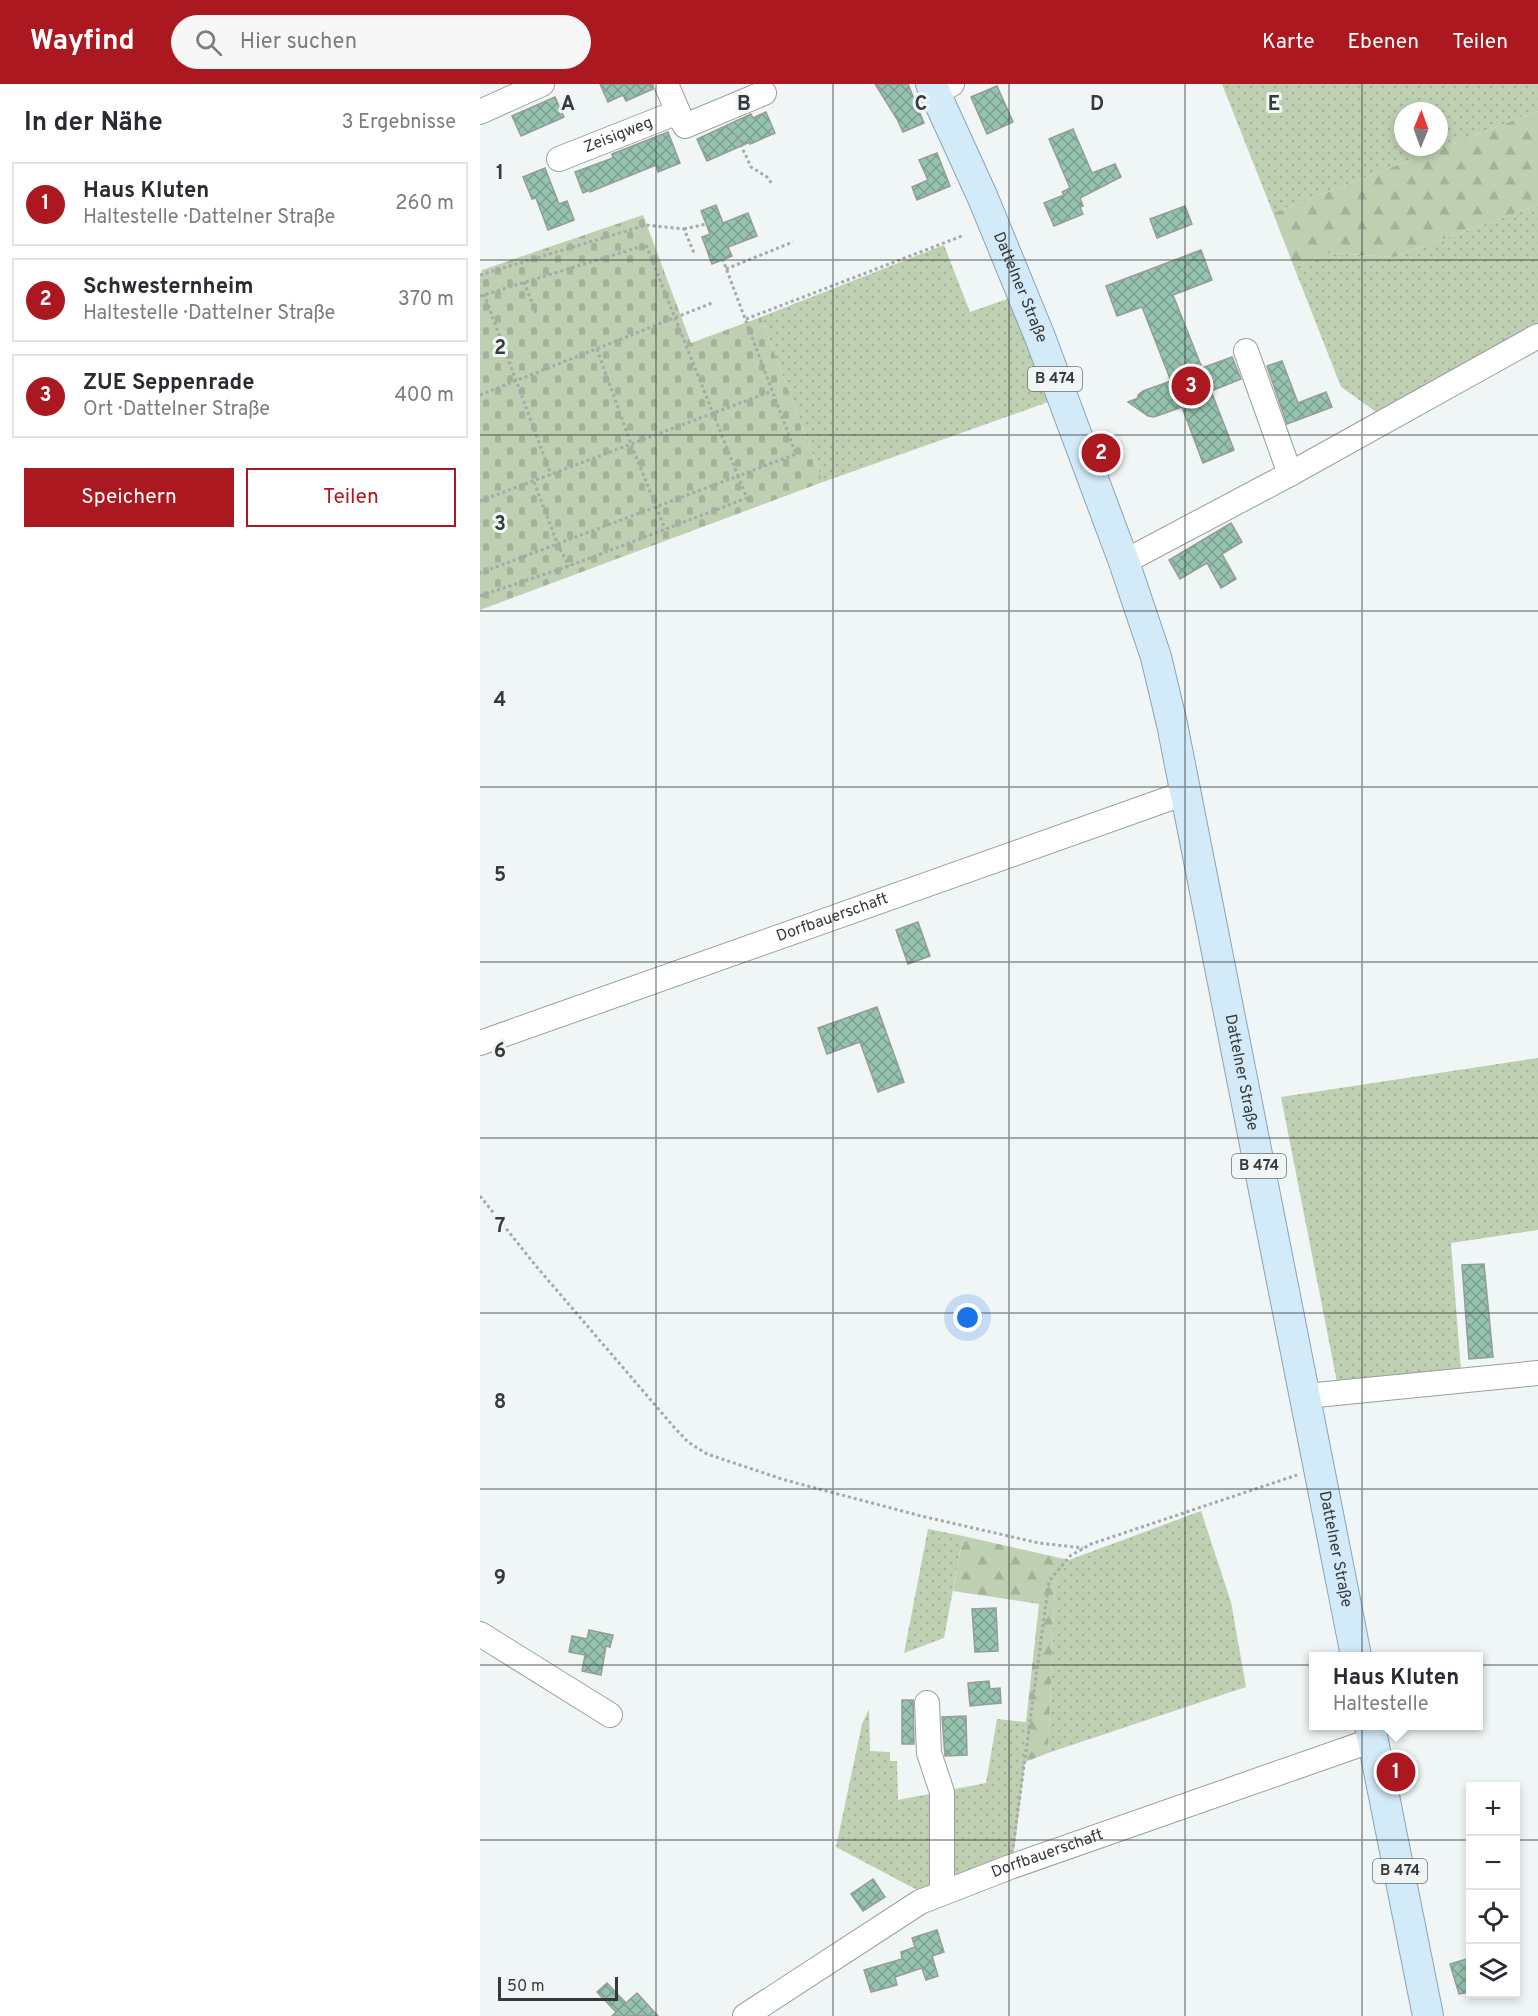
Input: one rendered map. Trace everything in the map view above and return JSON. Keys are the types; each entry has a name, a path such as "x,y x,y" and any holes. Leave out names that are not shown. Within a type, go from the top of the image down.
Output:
{"main road":[{"name":"Dattelner Straße","path":"940,87 1018,282 1124,562 1156,657 1172,724 1355,1652"},
{"name":"B 474","path":"1371,1732 1428,2016"}],"street":[{"path":"480,112 542,84"},
{"path":"666,84 685,126 764,93"},
{"name":"Zeisigweg","path":"559,159 678,112"},
{"path":"1124,562 1290,474 1538,336"},
{"path":"1246,351 1290,474"},
{"name":"Dorfbauerschaft","path":"480,1042 1185,793"},
{"path":"1305,1396 1538,1373"},
{"path":"480,1634 610,1714"},
{"path":"927,1703 929,1753 942,1792 942,1893"},
{"name":"Dorfbauerschaft","path":"746,2016 920,1902 1371,1732"}],"path":[{"path":"725,110 751,167 767,177 773,185"},
{"path":"480,275 646,225 684,229 706,224"},
{"path":"684,229 694,253"},
{"path":"745,319 962,236"},
{"path":"726,269 793,242"},
{"path":"480,596 569,566 747,498 646,245 482,295 551,475"},
{"path":"480,573 796,454 723,260"},
{"path":"524,282 536,313"},
{"path":"480,395 712,303"},
{"path":"597,348 665,530"},
{"path":"480,501 772,391"},
{"path":"534,482 558,545 569,566"},
{"path":"480,1196 536,1266 673,1426 688,1442 707,1454 785,1480 921,1516 1039,1543 1083,1548"},
{"path":"1010,1867 1049,1581 1062,1563 1091,1544 1320,1467"}],"green space":[{"path":"1222,84 1538,84 1538,111 1448,146 1448,102 1394,102 1394,156 1421,156 1273,213"},
{"path":"1538,111 1538,205 1394,257 1330,253 1294,267 1273,213 1421,156 1448,156 1448,146"},
{"path":"1538,205 1538,331 1382,416 1341,387 1294,267 1330,253 1394,257"},
{"path":"643,215 691,343 761,317 823,482 480,610 480,279 482,270"},
{"path":"944,245 970,312 1013,297 1054,400 823,482 761,317"},
{"path":"1538,1058 1538,1230 1451,1243 1461,1371 1337,1382 1281,1097"},
{"path":"1201,1511 1231,1602 1246,1687 1048,1753 1055,1583 1069,1560"},
{"path":"928,1529 963,1536 944,1638 904,1653"},
{"path":"963,1536 1069,1560 1055,1583 1048,1753 1025,1762 1026,1722 1039,1604 953,1591"},
{"path":"869,1709 870,1751 890,1752 890,1761 897,1761 898,1800 986,1783 997,1719 1026,1722 1025,1762 1013,1860 919,1891 836,1847 862,1724"}],"building":[{"path":"600,84 652,84 653,89 626,101 623,95 608,102"},
{"path":"875,84 908,84 924,123 903,132"},
{"path":"997,86 1013,122 987,134 971,97"},
{"path":"555,97 564,117 521,136 512,116"},
{"path":"766,112 775,133 707,161 697,139 751,114 753,118"},
{"path":"1073,129 1092,173 1115,164 1121,177 1080,198 1083,214 1054,226 1044,203 1064,195 1062,192 1070,188 1049,139"},
{"path":"668,132 680,163 658,172 656,165 583,193 575,172 613,158 612,154"},
{"path":"937,153 950,186 917,200 912,187 928,180 919,160"},
{"path":"545,168 559,204 567,201 574,220 548,230 536,198 532,199 523,177"},
{"path":"716,205 723,223 748,213 757,236 728,247 732,256 712,264 702,237 710,234 701,211"},
{"path":"1185,206 1192,224 1157,238 1150,219"},
{"path":"1201,250 1212,280 1173,295 1202,368 1232,357 1241,379 1211,391 1234,450 1203,463 1182,407 1154,417 1148,416 1128,402 1138,398 1143,391 1171,381 1142,307 1117,316 1106,286"},
{"path":"1282,361 1298,403 1326,392 1332,407 1287,424 1267,366"},
{"path":"1231,523 1242,542 1222,554 1236,579 1221,588 1207,563 1180,579 1169,560"},
{"path":"918,922 930,956 908,964 896,930"},
{"path":"877,1007 904,1082 878,1092 860,1042 827,1054 818,1028"},
{"path":"1484,1264 1493,1357 1469,1359 1462,1265"},
{"path":"996,1608 998,1651 975,1652 972,1609"},
{"path":"589,1630 613,1635 610,1647 606,1646 601,1675 582,1671 585,1655 569,1652 572,1636 587,1639"},
{"path":"989,1681 990,1689 1000,1688 1001,1703 970,1706 968,1683"},
{"path":"902,1700 913,1700 914,1744 902,1744"},
{"path":"966,1716 967,1755 945,1756 942,1717"},
{"path":"873,1879 885,1897 863,1911 851,1894"},
{"path":"937,1930 944,1952 932,1956 938,1976 926,1980 922,1968 895,1977 897,1985 871,1992 864,1970 902,1959 901,1952 915,1947 912,1938"},
{"path":"1466,1959 1466,1993 1459,1994 1450,1964"},
{"path":"607,1983 626,2003 637,1993 658,2016 612,2016 616,2012 597,1992"}],"place":[{"name":"ZUE Seppenrade","path":"1191,386"},
{"name":"Schwesternheim","path":"1101,453"},
{"name":"Haus Kluten","path":"1396,1772"}]}
